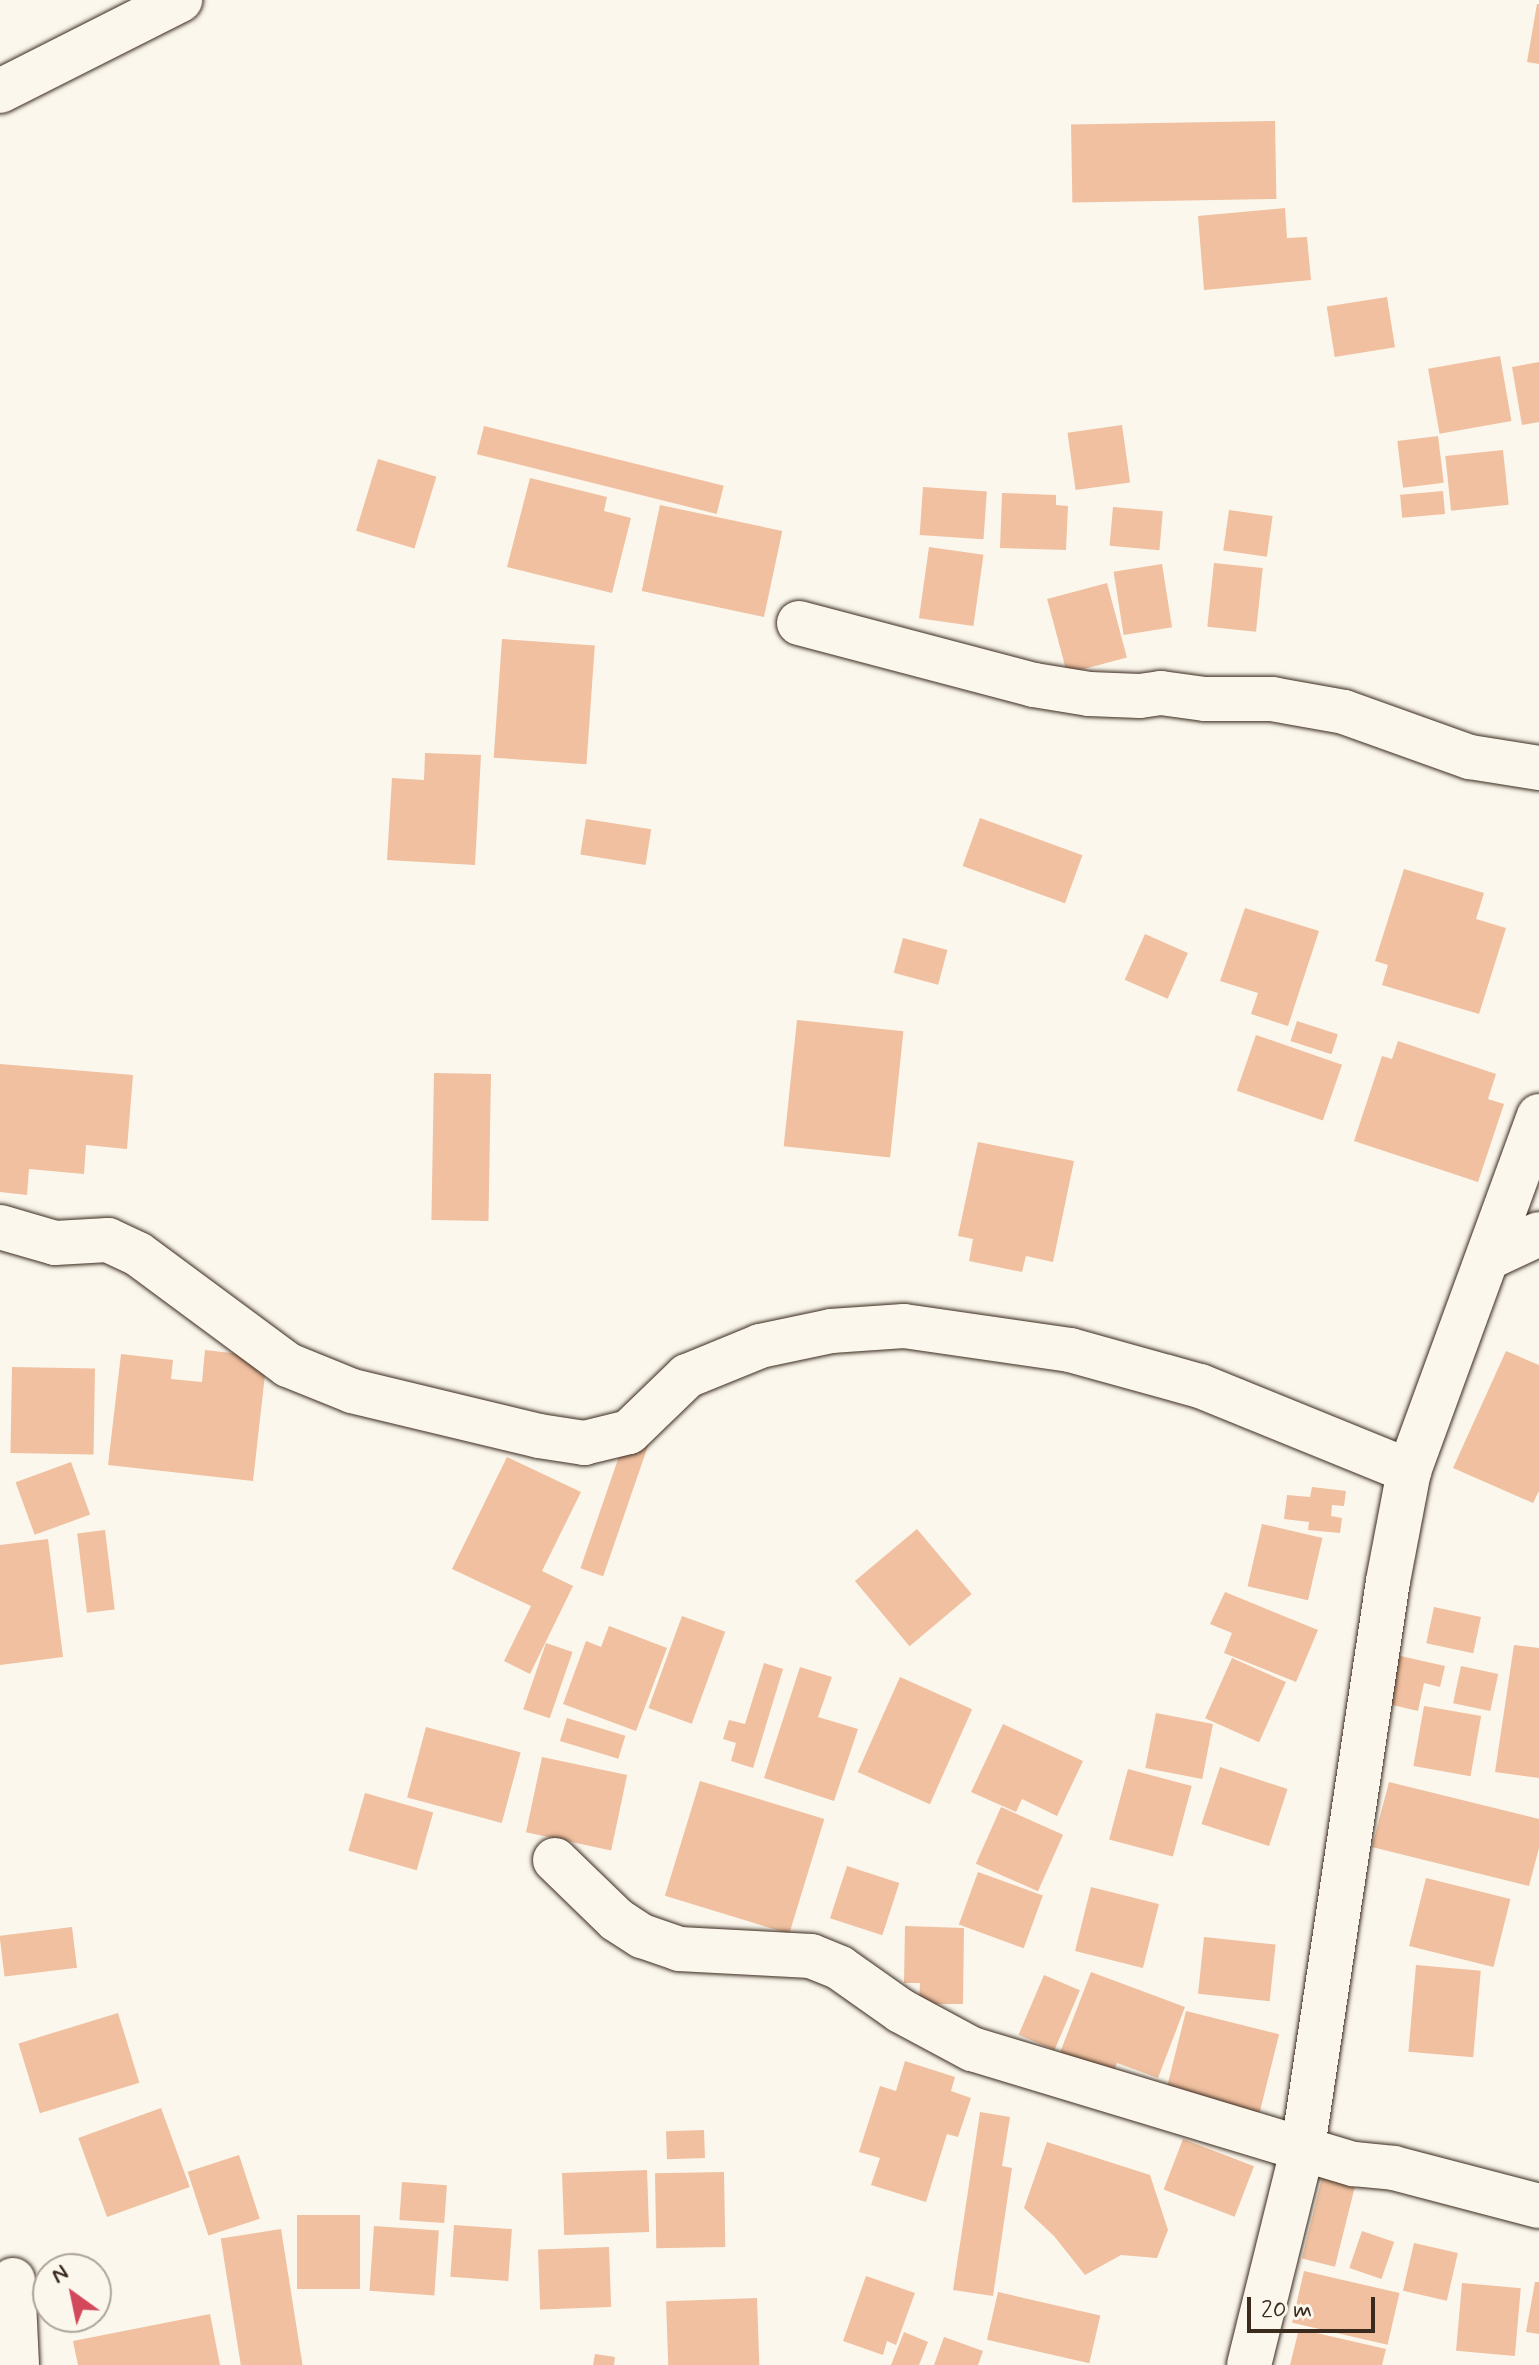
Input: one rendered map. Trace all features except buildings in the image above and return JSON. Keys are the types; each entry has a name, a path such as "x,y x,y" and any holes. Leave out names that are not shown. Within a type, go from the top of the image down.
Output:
{"street":[{"path":"0,91 180,0"},
{"path":"799,623 1034,685 1089,694 1140,696 1161,693 1205,699 1272,699 1344,712 1470,757 1539,768"},
{"path":"1249,2365 1303,2147 1388,1581 1409,1471 1490,1257 1539,1116"},
{"path":"0,1227 55,1243 108,1240 138,1254 288,1365 352,1391 539,1436 584,1443 629,1432 687,1376 760,1346 831,1331 904,1326 1070,1350 1200,1386 1409,1471"},
{"path":"1490,1257 1539,1234"},
{"path":"555,1860 617,1920 642,1936 679,1949 811,1956 840,1968 901,2011 972,2049 1354,2164 1394,2168 1539,2206"},
{"path":"13,2280 17,2365"}]}
